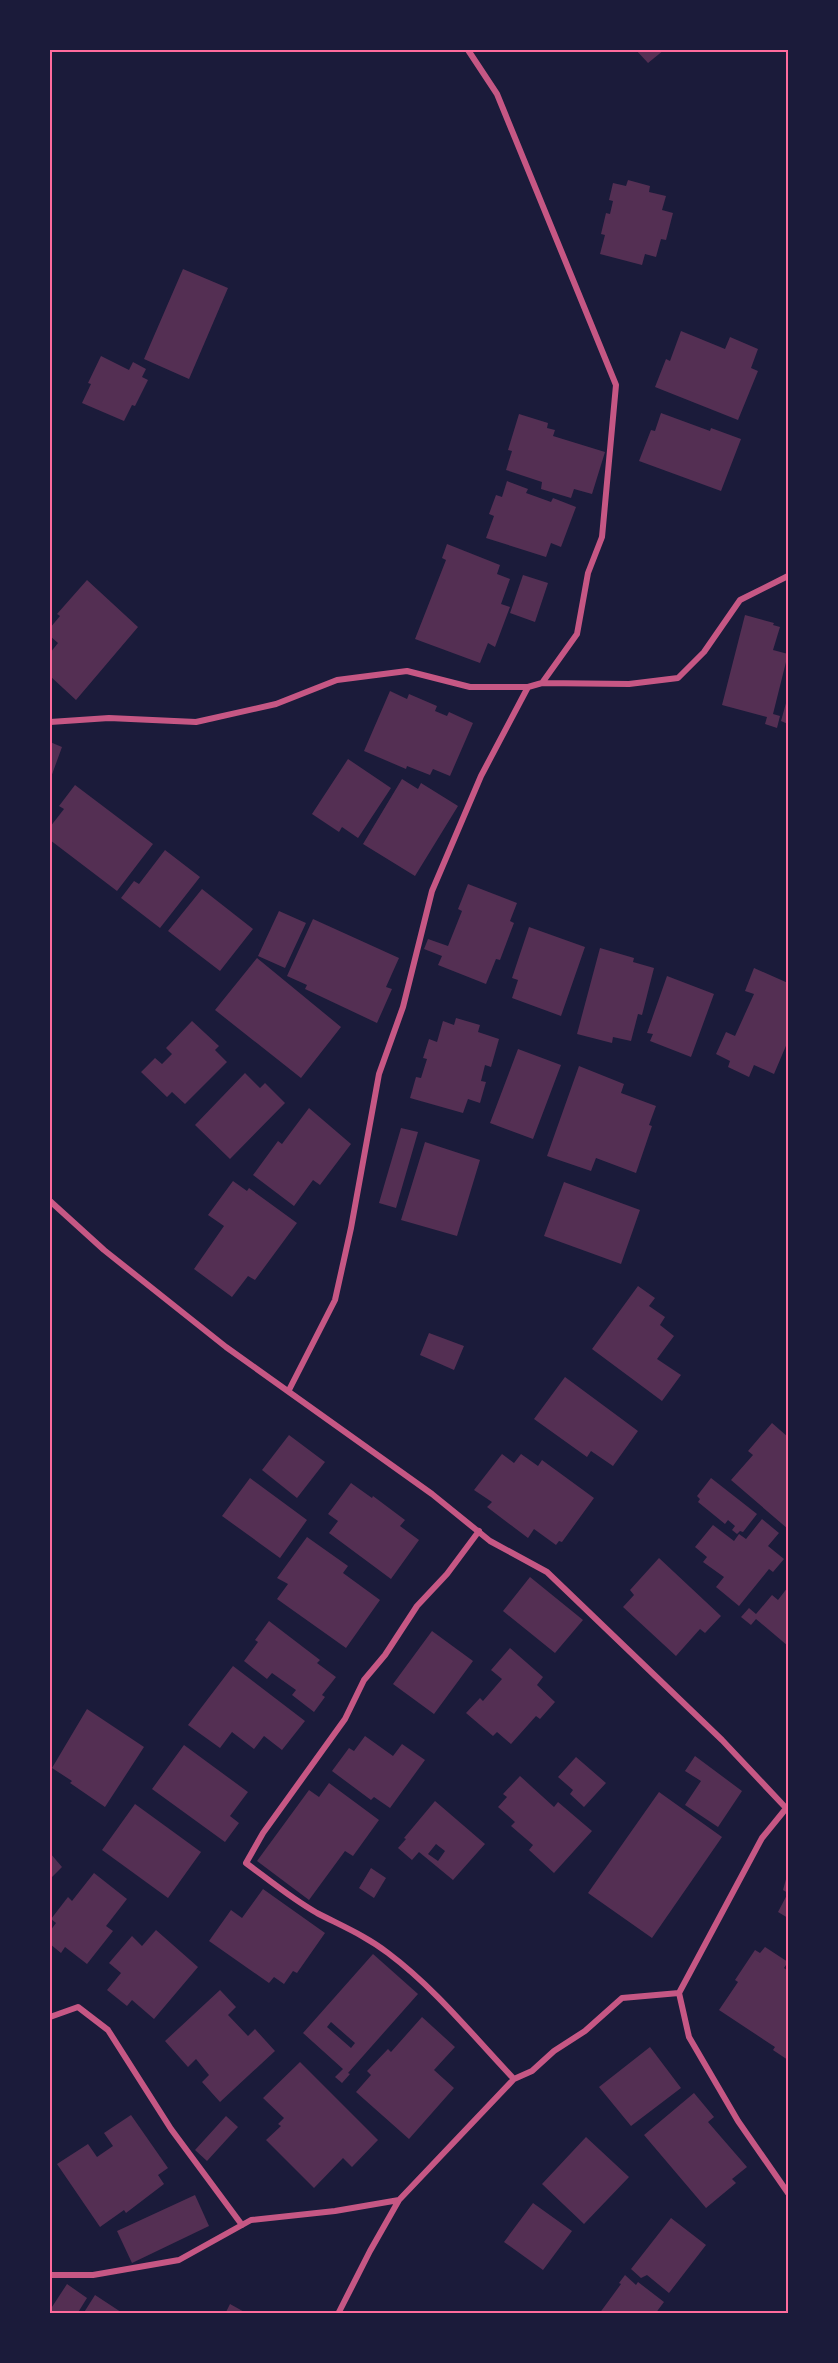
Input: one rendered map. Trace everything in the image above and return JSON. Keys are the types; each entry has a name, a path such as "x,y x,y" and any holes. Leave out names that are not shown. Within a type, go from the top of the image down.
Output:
{"street":[{"path":"468,50 497,94 616,385 602,537 588,573 577,634 542,683"},
{"path":"50,722 109,718 196,722 276,704 337,680 407,671 470,687 528,687 542,683 628,684 678,678 704,651 740,600 789,576"},
{"path":"289,1390 335,1300 351,1228 379,1074 403,1007 432,891 481,776 528,687"},
{"path":"50,1201 104,1250 216,1339 432,1494 490,1541 547,1572 722,1740 788,1807 762,1838 679,1993 688,2037 738,2121 789,2193"},
{"path":"479,1531 447,1574 417,1606 385,1655 364,1680 345,1719 263,1833 246,1863 317,1912 357,1931 408,1969 433,1990 514,2079"},
{"path":"338,2313 399,2200 514,2079 532,2070 554,2051 585,2031 622,1998 679,1993"},
{"path":"50,2017 78,2007 108,2030 171,2129 242,2225"},
{"path":"50,2276 93,2275 179,2260 251,2220 335,2211 399,2200"}],"building":[{"path":"636,50 664,50 648,63"},
{"path":"628,180 650,186 649,192 666,196 662,210 673,213 666,240 661,239 656,257 645,254 642,265 600,254 605,235 601,234 606,213 610,214 613,201 609,200 613,183 626,186"},
{"path":"183,269 228,288 189,379 144,359"},
{"path":"681,331 725,349 730,337 758,349 751,368 758,371 738,420 655,387 666,359 670,361"},
{"path":"101,356 129,370 133,362 146,369 142,377 148,380 135,406 132,405 124,421 82,403 91,384 88,383"},
{"path":"661,413 710,431 711,428 741,439 721,491 639,461 651,430 655,431"},
{"path":"519,414 548,423 547,428 555,430 553,436 605,452 592,494 574,489 571,498 541,489 542,482 506,470 512,451 508,450"},
{"path":"507,481 528,489 526,493 551,502 553,498 576,507 561,547 551,543 546,557 486,538 494,516 489,514 496,495 502,497"},
{"path":"447,544 500,565 497,574 510,579 501,604 510,607 495,647 488,643 480,663 415,639 446,560 442,558"},
{"path":"523,575 548,583 535,622 510,613"},
{"path":"87,580 138,627 76,700 50,676 50,653 58,643 50,636 50,628 60,616 57,614"},
{"path":"745,615 774,623 773,625 780,627 773,650 788,654 773,714 780,716 777,728 765,724 767,717 722,705"},
{"path":"390,691 407,699 409,694 437,706 435,711 447,716 449,712 473,723 450,776 433,769 430,775 407,766 406,769 364,751"},
{"path":"788,696 788,724 781,721"},
{"path":"50,742 62,747 50,780"},
{"path":"348,759 391,788 358,838 342,827 339,832 312,814"},
{"path":"402,779 418,789 421,783 458,806 415,876 363,844"},
{"path":"75,785 153,844 117,891 50,840 50,827 64,809 59,806"},
{"path":"165,850 200,877 160,928 121,898 134,881 139,884"},
{"path":"468,884 517,903 510,921 514,923 500,960 496,959 486,984 438,965 442,956 424,949 428,939 448,946 462,911 458,909"},
{"path":"202,889 253,929 220,971 168,931"},
{"path":"279,911 306,923 285,968 258,956"},
{"path":"313,919 399,958 386,987 392,989 377,1023 305,989 307,985 287,976"},
{"path":"529,927 585,947 561,1016 512,998 518,980 512,978"},
{"path":"600,948 634,958 633,962 654,968 642,1015 638,1014 631,1041 613,1037 612,1043 577,1034"},
{"path":"257,958 341,1027 301,1078 215,1010"},
{"path":"754,968 788,983 788,1041 774,1074 754,1065 749,1077 728,1067 730,1061 716,1054 726,1032 735,1036 754,994 745,991"},
{"path":"667,976 714,994 691,1057 650,1041 653,1034 647,1033"},
{"path":"456,1018 480,1025 478,1032 499,1039 491,1067 485,1065 481,1081 486,1082 480,1103 468,1099 463,1113 410,1098 416,1077 421,1078 427,1059 423,1058 429,1039 437,1042 443,1021 454,1025"},
{"path":"192,1021 219,1046 215,1050 227,1062 185,1104 172,1092 167,1097 141,1072 155,1058 162,1064 172,1054 166,1048"},
{"path":"518,1049 561,1065 533,1139 490,1123"},
{"path":"579,1066 624,1084 621,1093 656,1106 649,1125 652,1126 636,1173 596,1158 591,1171 547,1156"},
{"path":"245,1073 260,1088 265,1083 285,1103 230,1159 195,1125"},
{"path":"309,1108 351,1144 320,1185 313,1180 294,1206 253,1175 278,1141 282,1144"},
{"path":"401,1128 418,1132 396,1208 379,1203"},
{"path":"425,1142 480,1160 457,1236 401,1220"},
{"path":"233,1181 247,1191 249,1188 297,1223 255,1280 248,1276 232,1297 194,1269 224,1226 208,1215"},
{"path":"564,1182 640,1210 621,1264 544,1236"},
{"path":"638,1286 655,1298 649,1306 665,1317 660,1325 674,1336 657,1359 681,1375 662,1401 592,1349"},
{"path":"429,1333 464,1346 454,1370 420,1355"},
{"path":"565,1377 638,1431 613,1466 591,1451 587,1457 534,1419"},
{"path":"772,1423 788,1437 788,1529 731,1480 753,1455 748,1451"},
{"path":"289,1435 325,1462 297,1498 262,1470"},
{"path":"502,1454 514,1463 521,1454 538,1466 542,1460 594,1498 562,1542 559,1541 556,1545 534,1529 528,1538 487,1507 492,1502 474,1490"},
{"path":"250,1478 307,1520 280,1558 222,1516"},
{"path":"711,1478 757,1514 743,1532 740,1531 737,1534 732,1530 735,1526 728,1520 725,1524 698,1502 700,1499 697,1496"},
{"path":"351,1483 405,1520 400,1526 419,1540 391,1579 329,1533 338,1521 328,1514"},
{"path":"762,1519 779,1533 768,1546 784,1559 773,1572 769,1569 739,1606 716,1587 724,1577 703,1562 707,1557 695,1547 713,1525 734,1541 739,1534 746,1539"},
{"path":"307,1537 348,1566 343,1573 380,1600 346,1648 277,1599 288,1584 277,1578"},
{"path":"659,1558 721,1616 705,1633 700,1629 676,1656 623,1607 634,1595 630,1590"},
{"path":"530,1577 583,1620 555,1653 503,1611"},
{"path":"788,1587 788,1646 756,1619 751,1625 741,1617 749,1608 756,1614 772,1595 778,1600"},
{"path":"269,1621 320,1660 317,1663 336,1677 322,1695 325,1697 314,1712 292,1695 296,1690 272,1673 267,1679 244,1661 258,1642 255,1640"},
{"path":"432,1631 473,1661 434,1714 393,1684"},
{"path":"510,1648 543,1677 537,1685 555,1702 540,1719 536,1716 511,1744 497,1732 493,1736 466,1713 480,1698 483,1701 502,1679 491,1670"},
{"path":"233,1666 305,1721 282,1750 264,1736 254,1749 232,1732 220,1748 188,1725"},
{"path":"87,1709 144,1747 105,1807 52,1768"},
{"path":"365,1736 393,1756 402,1744 425,1760 390,1808 374,1797 371,1800 332,1771 349,1748 354,1751"},
{"path":"184,1745 248,1792 230,1816 239,1823 225,1842 152,1789"},
{"path":"695,1756 742,1791 718,1827 685,1805 701,1781 685,1771"},
{"path":"576,1757 606,1783 584,1807 570,1794 573,1790 558,1777"},
{"path":"520,1776 554,1807 558,1802 592,1831 554,1873 529,1850 533,1845 511,1826 515,1822 498,1807 507,1797 503,1794"},
{"path":"329,1783 379,1820 353,1856 345,1851 309,1900 257,1861 309,1790 319,1797"},
{"path":"659,1792 722,1837 652,1938 588,1893"},
{"path":"435,1801 485,1844 453,1880 419,1852 412,1860 398,1848 406,1839 404,1838","holes":["436,1844 445,1851 438,1861 428,1854"]},
{"path":"135,1804 201,1852 168,1898 102,1850"},
{"path":"50,1853 62,1867 50,1879"},
{"path":"371,1868 386,1878 374,1898 359,1888"},
{"path":"788,1872 788,1893 783,1890"},
{"path":"94,1873 127,1899 106,1926 113,1931 87,1964 65,1947 61,1953 50,1944 50,1931 56,1923 51,1919 68,1897 72,1901"},
{"path":"263,1889 325,1933 297,1973 293,1971 284,1984 274,1977 269,1983 209,1941 231,1910 242,1918"},
{"path":"788,1893 788,1918 778,1912"},
{"path":"156,1930 198,1967 154,2019 132,2000 127,2006 107,1990 121,1973 109,1963 132,1936 142,1946"},
{"path":"765,1947 788,1962 784,1968 788,1971 788,2060 773,2050 775,2047 719,2010 738,1982 735,1980 755,1950 760,1953"},
{"path":"373,1954 418,1994 348,2073 350,2074 342,2083 335,2077 343,2069 303,2033","holes":["331,2022 355,2043 351,2048 327,2027"]},
{"path":"220,1990 236,2007 228,2015 248,2036 255,2029 275,2051 220,2102 202,2082 209,2075 196,2059 188,2067 165,2041"},
{"path":"422,2017 455,2047 434,2070 454,2088 409,2139 356,2092 371,2075 367,2071 388,2049 391,2052"},
{"path":"650,2047 681,2088 631,2126 599,2087"},
{"path":"300,2062 378,2140 352,2167 343,2158 314,2188 266,2140 281,2126 278,2124 284,2118 263,2098"},
{"path":"694,2093 714,2117 708,2122 747,2167 732,2179 736,2183 706,2208 644,2135"},
{"path":"131,2115 168,2168 158,2175 164,2184 126,2213 124,2210 100,2227 57,2164 88,2144 97,2157 113,2146 104,2133"},
{"path":"226,2116 238,2127 207,2161 195,2150"},
{"path":"586,2137 629,2177 584,2224 542,2184"},
{"path":"195,2195 209,2226 132,2263 117,2231"},
{"path":"533,2203 572,2231 543,2270 504,2242"},
{"path":"671,2218 706,2245 669,2293 647,2275 641,2278 631,2269"},
{"path":"625,2275 636,2285 638,2282 664,2302 655,2314 599,2314"},
{"path":"67,2284 87,2298 77,2314 50,2314 50,2310"},
{"path":"95,2295 124,2314 83,2314"},
{"path":"230,2304 248,2314 225,2314"}]}
